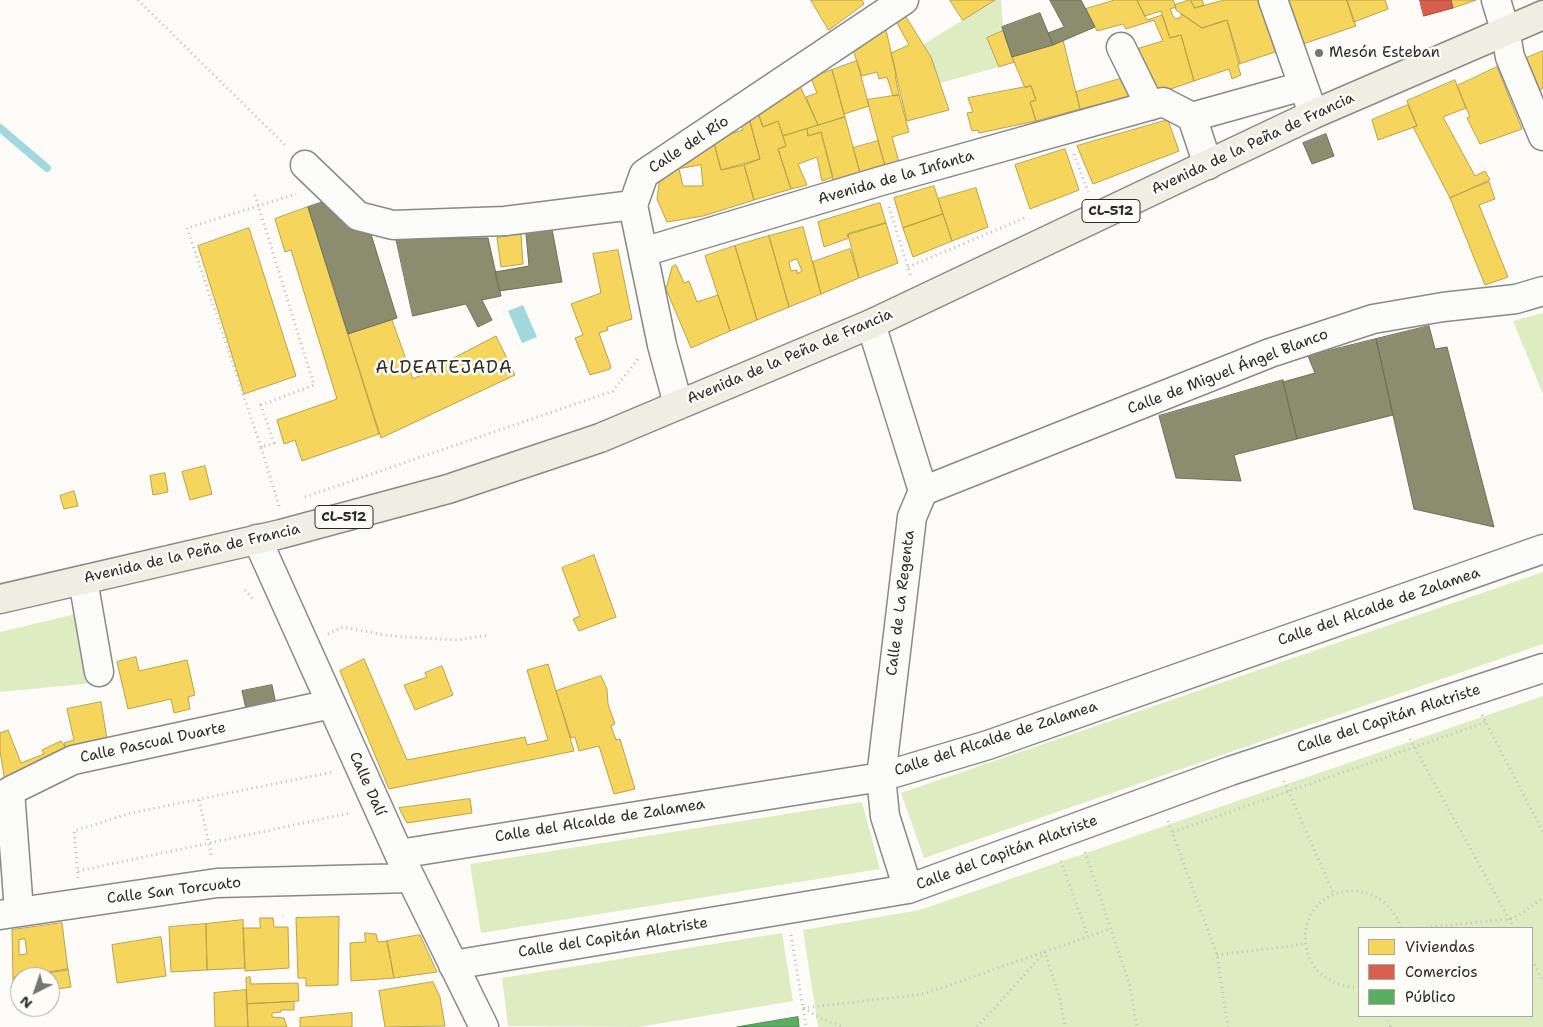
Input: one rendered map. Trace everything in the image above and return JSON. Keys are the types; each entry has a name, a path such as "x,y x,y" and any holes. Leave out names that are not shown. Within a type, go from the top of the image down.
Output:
{"main road":[{"name":"Avenida de la Peña de Francia","path":"0,599 257,539 448,489 600,438 871,324 1314,114 1543,15"}],"street":[{"name":"Calle del Río","path":"633,205 644,174 904,0"},
{"path":"1274,0 1314,114"},
{"path":"1496,0 1506,30 1510,57 1543,136"},
{"path":"1121,47 1150,106"},
{"path":"1208,165 1192,117 1303,86"},
{"name":"Avenida de la Infanta","path":"643,252 881,181 1163,102 1192,117"},
{"path":"305,165 358,216 394,225 505,221 633,205 678,404"},
{"name":"Calle de Miguel Ángel Blanco","path":"923,491 1270,353 1373,319 1443,307 1516,299 1543,291"},
{"path":"871,324 923,491"},
{"name":"Calle de La Regenta","path":"908,889 884,816 881,777 912,517 923,491"},
{"name":"Calle Dalí","path":"257,539 410,878 484,1027"},
{"name":"Calle del Alcalde de Zalamea","path":"399,854 881,777 988,745 1543,549"},
{"path":"82,580 99,672"},
{"name":"Calle del Capitán Alatriste","path":"453,965 908,889 1274,757 1543,668"},
{"name":"Calle Pascual Duarte","path":"10,913 10,791 73,760 331,704"},
{"name":"Calle San Torcuato","path":"10,913 217,883 410,878"}],"path":[{"path":"138,0 305,165"},
{"path":"1065,130 1088,192"},
{"path":"881,181 909,270"},
{"path":"279,506 187,228 325,184"},
{"path":"255,195 314,385 261,405 274,443 260,447"},
{"path":"298,500 613,391 660,331"},
{"path":"275,511 279,506 288,503"},
{"path":"245,590 258,605"},
{"path":"304,644 343,627 390,636 448,640 490,635"},
{"path":"1470,692 1543,832"},
{"path":"1399,716 1414,748 1513,927"},
{"path":"1173,832 1486,722"},
{"path":"1274,757 1334,895"},
{"path":"81,903 74,831 131,814 359,766"},
{"path":"1157,798 1173,832 1217,955 1228,1027"},
{"path":"199,800 217,883"},
{"path":"78,871 208,841 378,808"},
{"path":"1065,832 1110,929 1130,986 1137,1027"},
{"path":"1065,832 1088,936"},
{"path":"1358,986 1342,986 1327,979 1315,968 1307,954 1308,923 1315,908 1327,898 1341,892 1357,890 1373,894 1386,903 1396,916 1401,927"},
{"path":"1431,927 1509,919 1518,916 1543,898"},
{"path":"787,910 806,1027"},
{"path":"803,1008 924,994 1110,929"},
{"path":"1217,955 1306,944"},
{"path":"977,1027 1045,952"},
{"path":"1045,952 1060,998 1065,1027"},
{"path":"1533,962 1543,980"},
{"path":"803,1008 818,1018 844,1027"}],"green space":[{"path":"995,0 1001,0 1003,31 987,38 999,67 940,83 924,44"},
{"path":"1543,313 1543,394 1513,321"},
{"path":"1543,572 1543,644 924,858 901,793"},
{"path":"101,608 113,681 0,692 0,632"},
{"path":"1543,696 1543,1027 818,1027 803,930 920,910"},
{"path":"862,802 880,869 481,933 470,864"},
{"path":"782,933 793,1001 639,1027 508,1026 502,978"}],"water":[{"path":"523,305 537,337 522,343 508,311"}],"building: Viviendas":[{"path":"811,0 862,0 864,4 829,30"},
{"path":"950,0 995,0 963,20"},
{"path":"1115,0 1137,0 1147,20 1162,15 1170,38 1181,35 1194,81 1156,94 1133,50 1163,41 1154,20 1126,29 1123,24 1097,31 1086,9"},
{"path":"1137,0 1173,0 1176,7 1170,9 1176,19 1181,17 1181,14 1202,28 1227,20 1240,62 1238,66 1241,75 1232,79 1229,69 1194,81 1181,35 1170,38 1161,11 1145,16"},
{"path":"1190,0 1195,8 1224,0 1267,0 1284,49 1239,64 1227,20 1202,28 1176,10 1175,5"},
{"path":"1191,0 1202,0 1204,5 1195,8"},
{"path":"1285,0 1347,0 1356,26 1297,46"},
{"path":"1347,0 1385,0 1388,9 1354,22"},
{"path":"1451,0 1476,0 1453,8"},
{"path":"906,17 931,57 949,110 907,121 891,53 909,45 897,23"},
{"path":"886,30 899,95 893,96 887,77 879,79 877,72 862,76 853,50"},
{"path":"1003,31 1014,62 999,67 987,38"},
{"path":"1063,40 1080,109 1036,121 1030,102 1036,100 1031,86 1025,88 1012,57"},
{"path":"1543,51 1543,88 1540,90 1524,59"},
{"path":"857,61 869,106 844,114 832,70"},
{"path":"1497,67 1522,129 1480,144 1467,118 1470,117 1457,86"},
{"path":"832,70 845,117 818,125 806,97 817,93 811,78"},
{"path":"1123,78 1131,96 1080,109 1076,92"},
{"path":"1455,80 1466,108 1443,117 1475,176 1485,171 1490,180 1450,198 1413,127 1417,126 1407,101"},
{"path":"800,86 818,125 783,136 778,121 763,127 758,113"},
{"path":"1031,86 1036,100 1030,102 1036,121 979,133 978,130 972,131 967,113 973,112 968,98"},
{"path":"899,95 909,132 892,137 899,162 885,166 867,100"},
{"path":"1408,105 1417,126 1378,140 1372,120"},
{"path":"758,113 763,127 778,121 786,146 778,149 791,189 754,200 744,165 760,159 749,118"},
{"path":"845,117 860,173 833,180 821,132 808,136 807,129"},
{"path":"749,118 760,159 721,170 713,139 743,130 740,122"},
{"path":"1168,120 1179,151 1093,184 1077,146"},
{"path":"807,129 808,136 821,132 833,177 822,181 817,157 798,164 807,185 791,189 778,149 786,146 783,136"},
{"path":"713,139 721,170 744,165 754,200 703,216 667,222 657,199 660,176","holes":["701,165 703,186 683,186 679,169"]},
{"path":"878,141 885,166 860,173 853,148"},
{"path":"1065,149 1079,190 1030,209 1015,165"},
{"path":"1489,182 1495,199 1479,205 1508,277 1485,285 1450,198"},
{"path":"934,186 943,214 903,228 894,198"},
{"path":"976,188 988,227 952,241 938,199"},
{"path":"880,203 886,223 847,235 849,238 824,247 818,222"},
{"path":"308,207 379,434 302,461 295,440 284,444 277,420 337,399 291,250 285,252 275,219"},
{"path":"943,214 952,241 913,257 903,228"},
{"path":"886,223 898,263 859,278 848,234"},
{"path":"803,227 821,294 789,307 769,236","holes":["797,259 802,271 797,274 797,270 791,271 789,262"]},
{"path":"249,228 296,376 244,394 198,246"},
{"path":"521,234 523,264 501,267 497,238"},
{"path":"769,236 789,307 757,320 735,246"},
{"path":"735,246 757,320 730,331 705,256"},
{"path":"850,249 859,278 821,294 813,262"},
{"path":"618,250 632,319 607,327 608,330 599,333 611,367 610,369 590,375 575,338 583,335 571,304 601,293 593,254"},
{"path":"676,265 684,283 689,281 697,302 718,295 730,331 691,348 666,289 672,267"},
{"path":"392,320 413,379 496,336 515,375 381,438 348,334"},
{"path":"205,466 212,494 190,500 182,472"},
{"path":"165,473 168,492 153,495 150,476"},
{"path":"74,491 78,506 64,509 60,496"},
{"path":"594,555 616,617 579,631 573,619 580,616 562,568"},
{"path":"136,657 139,671 187,660 195,695 188,697 190,709 174,713 171,699 128,709 117,662"},
{"path":"364,659 407,760 525,737 527,745 548,740 527,670 548,664 574,751 389,789 340,671"},
{"path":"442,666 453,695 415,710 404,685 427,677 425,673"},
{"path":"601,676 607,689 608,704 615,724 611,726 616,740 620,739 635,789 614,794 599,746 579,751 575,737 571,738 556,691"},
{"path":"101,702 108,745 6,788 0,751 0,733 8,730 21,763 44,754 42,750 61,741 65,747 64,743 74,740 67,709"},
{"path":"470,799 472,813 407,823 399,808"},
{"path":"339,917 338,985 306,986 306,978 298,978 296,918"},
{"path":"260,918 273,918 274,927 288,927 289,968 245,971 243,928 260,928"},
{"path":"243,920 245,968 207,970 206,924"},
{"path":"62,923 68,970 60,971 60,967 13,967 12,930","holes":["25,939 27,954 19,955 19,940"]},
{"path":"206,924 207,970 171,972 169,927"},
{"path":"365,933 376,934 378,942 387,941 394,978 351,981 350,943 365,942"},
{"path":"420,935 437,972 394,978 387,941"},
{"path":"161,937 166,976 117,983 112,945"},
{"path":"68,969 71,987 60,989 60,970"},
{"path":"250,977 251,984 298,983 299,1001 247,1004 246,978"},
{"path":"433,982 440,997 445,1026 385,1027 379,991"},
{"path":"246,990 248,1027 215,1027 214,993"},
{"path":"294,1002 294,1010 281,1010 281,1012 272,1013 272,1017 284,1018 287,1027 248,1027 247,1004"},
{"path":"352,1013 352,1027 300,1027 300,1018"}],"building: Comercios":[{"path":"1420,0 1451,0 1453,8 1424,16"}],"building: Público":[{"path":"798,1017 799,1027 737,1027"}],"building: Industria":[{"path":"1050,0 1081,0 1095,27 1053,45 1048,33 1064,27"},
{"path":"1040,13 1053,45 1012,57 1002,27"},
{"path":"1326,134 1334,156 1312,164 1303,143"},
{"path":"329,200 349,220 366,233 370,231 397,318 348,334 308,207"},
{"path":"552,229 562,282 499,291 495,272 529,266 526,234"},
{"path":"396,238 488,238 501,296 482,300 492,320 478,327 466,304 413,316"},
{"path":"1429,326 1435,349 1447,347 1494,527 1414,509 1376,339"},
{"path":"1376,339 1393,415 1297,439 1283,382 1315,373 1308,356"},
{"path":"1283,380 1297,439 1234,455 1241,481 1176,478 1159,416"},
{"path":"272,685 276,704 246,709 242,691"}],"waterway":[{"path":"0,128 47,168"}],"place":[{"name":"Mesón Esteban","path":"1319,53"}],"district":[{"name":"ALDEATEJADA","path":"444,368"}]}
